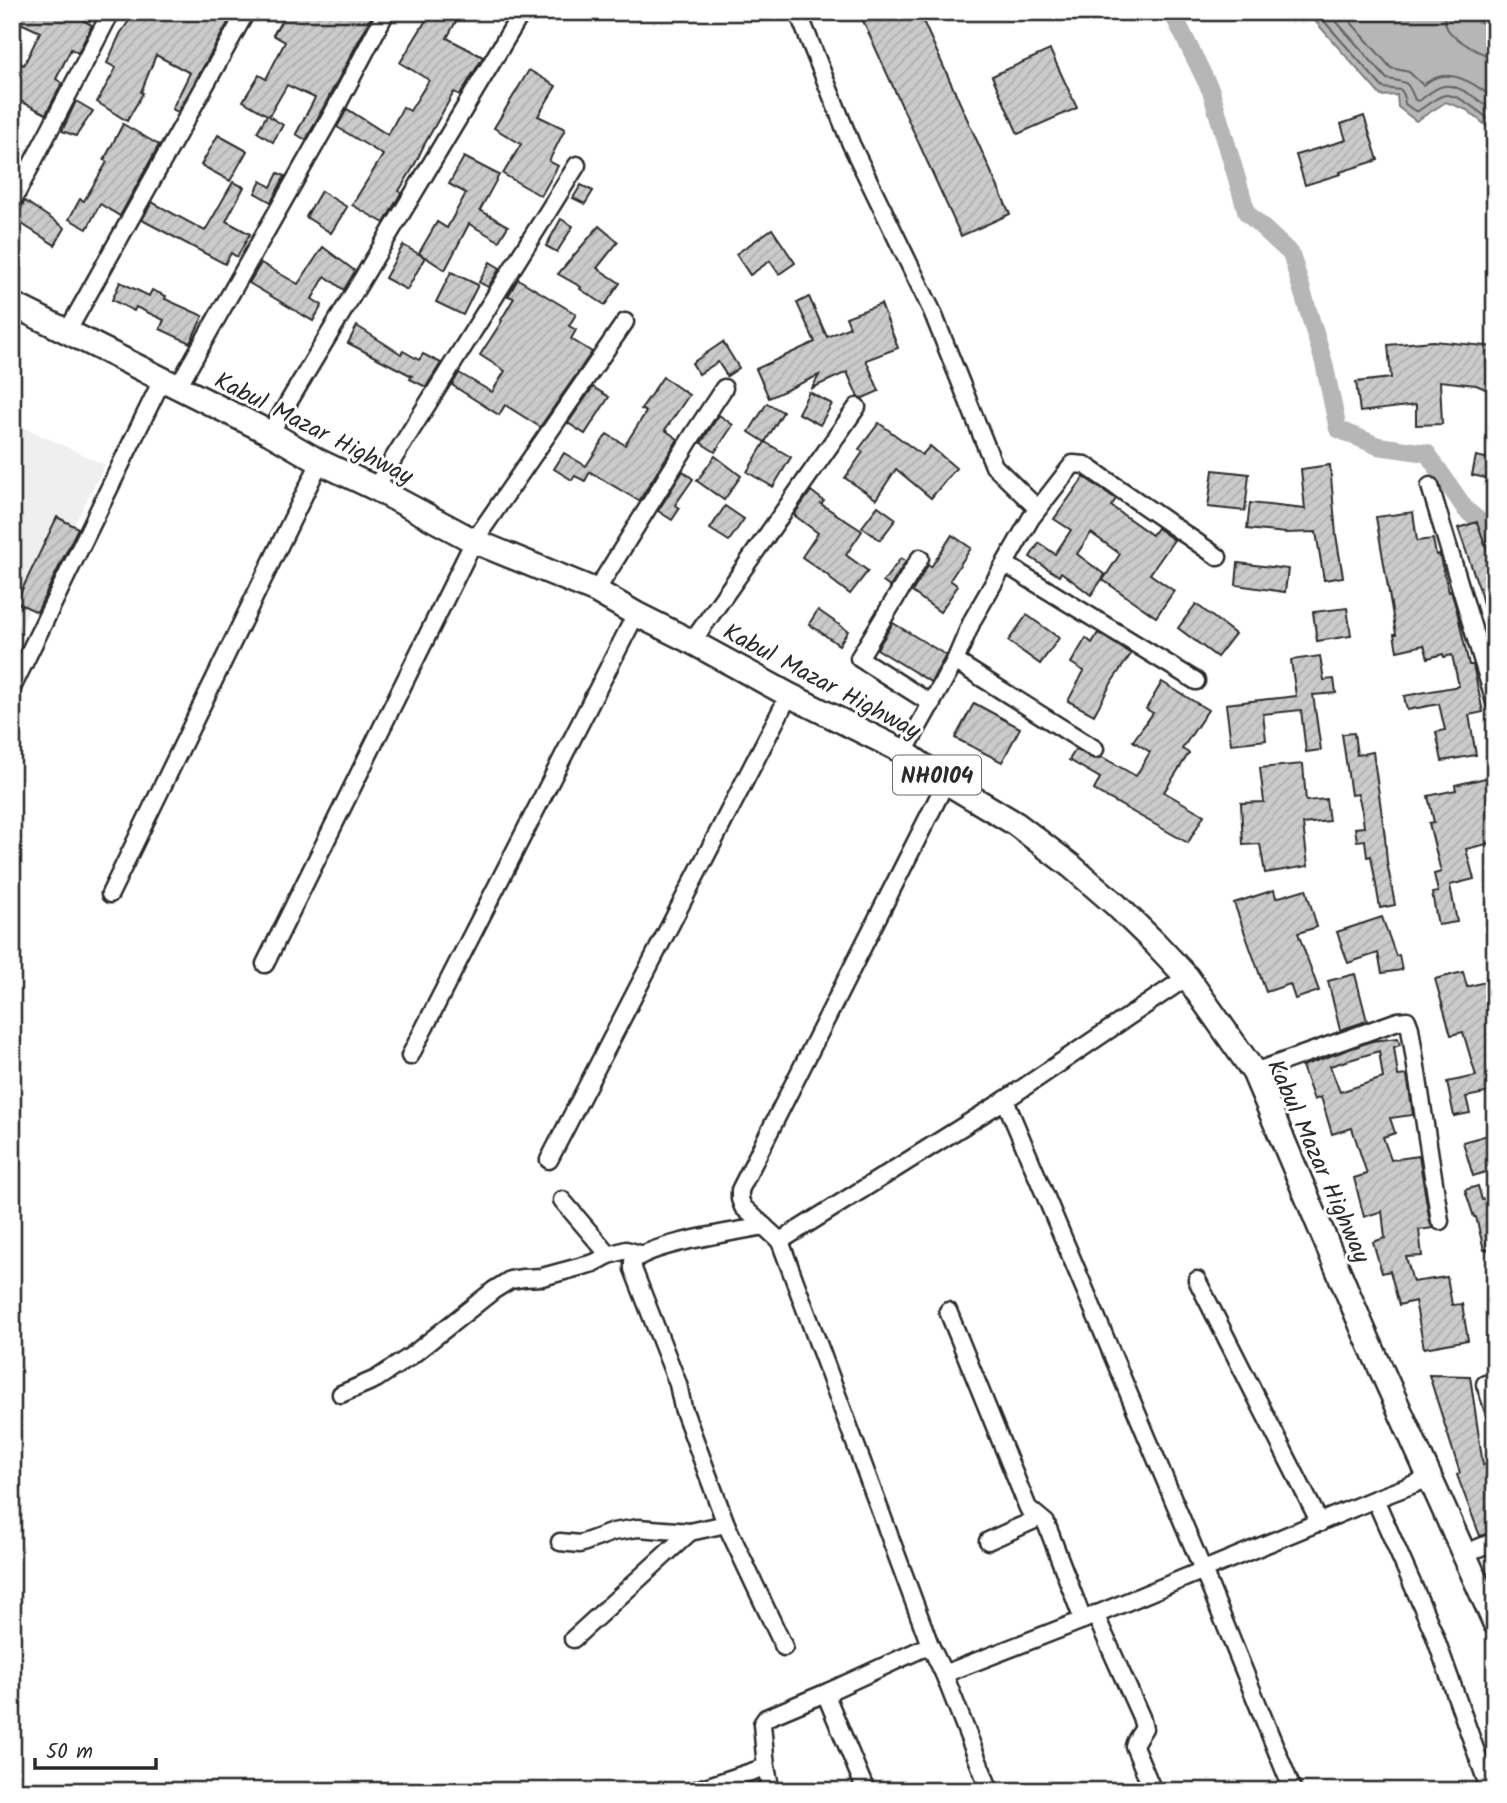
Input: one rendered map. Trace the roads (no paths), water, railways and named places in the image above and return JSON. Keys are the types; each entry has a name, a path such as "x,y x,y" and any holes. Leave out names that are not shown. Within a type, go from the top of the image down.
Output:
{"highway":[{"name":"Kabul Mazar Highway","path":"12,303 270,433 320,462 474,541 596,591 789,695 904,752 946,782 1016,824 1115,904 1187,977 1254,1072 1363,1329 1495,1623"}],"street":[{"path":"12,202 111,12"},
{"path":"67,331 246,12"},
{"path":"12,688 170,384 332,115 386,12"},
{"path":"270,433 522,12"},
{"path":"798,12 851,144 932,311 994,466 1038,509"},
{"path":"375,488 578,164"},
{"path":"265,964 474,541 625,322"},
{"path":"596,591 724,388"},
{"path":"692,642 857,407"},
{"path":"110,894 320,462"},
{"path":"904,752 955,661 973,619 1004,564 1038,509 1073,464 1085,466 1218,557"},
{"path":"1430,486 1495,702"},
{"path":"920,558 859,658 932,704"},
{"path":"1004,564 1196,681"},
{"path":"410,1056 636,614"},
{"path":"955,661 1095,749"},
{"path":"549,1160 789,695"},
{"path":"946,782 740,1190 740,1199 743,1207 780,1241 930,1645 990,1791"},
{"path":"780,1241 1005,1100 1187,977"},
{"path":"1254,1072 1407,1020 1440,1221"},
{"path":"1005,1100 1293,1791"},
{"path":"562,1200 609,1255"},
{"path":"764,1226 640,1254 634,1261 633,1269 678,1384 683,1408 726,1524 784,1647"},
{"path":"341,1394 376,1379 411,1356 510,1280 542,1277 594,1263 626,1250 640,1254"},
{"path":"1197,1280 1320,1522"},
{"path":"948,1311 1028,1508 1046,1523 1089,1617 1142,1717 1144,1728 1136,1738 1134,1746 1153,1791"},
{"path":"1485,1384 1495,1413"},
{"path":"944,1674 1430,1478"},
{"path":"1376,1499 1433,1631 1490,1791"},
{"path":"988,1541 1039,1518"},
{"path":"560,1542 580,1544 612,1532 638,1528 690,1532 726,1524"},
{"path":"573,1639 690,1532"},
{"path":"1464,1554 1495,1541"},
{"path":"771,1791 762,1724 766,1718 930,1645"},
{"path":"830,1691 828,1700 866,1791"},
{"path":"693,1791 766,1767"}],"water":[{"path":"1307,12 1465,12 1495,32 1495,133 1467,110 1446,102 1416,121 1398,107 1397,95 1381,96"}],"waterway":[{"path":"1172,12 1211,91 1247,213 1291,254 1324,363 1338,429 1378,446 1427,453 1466,510 1489,529 1495,541"}]}
